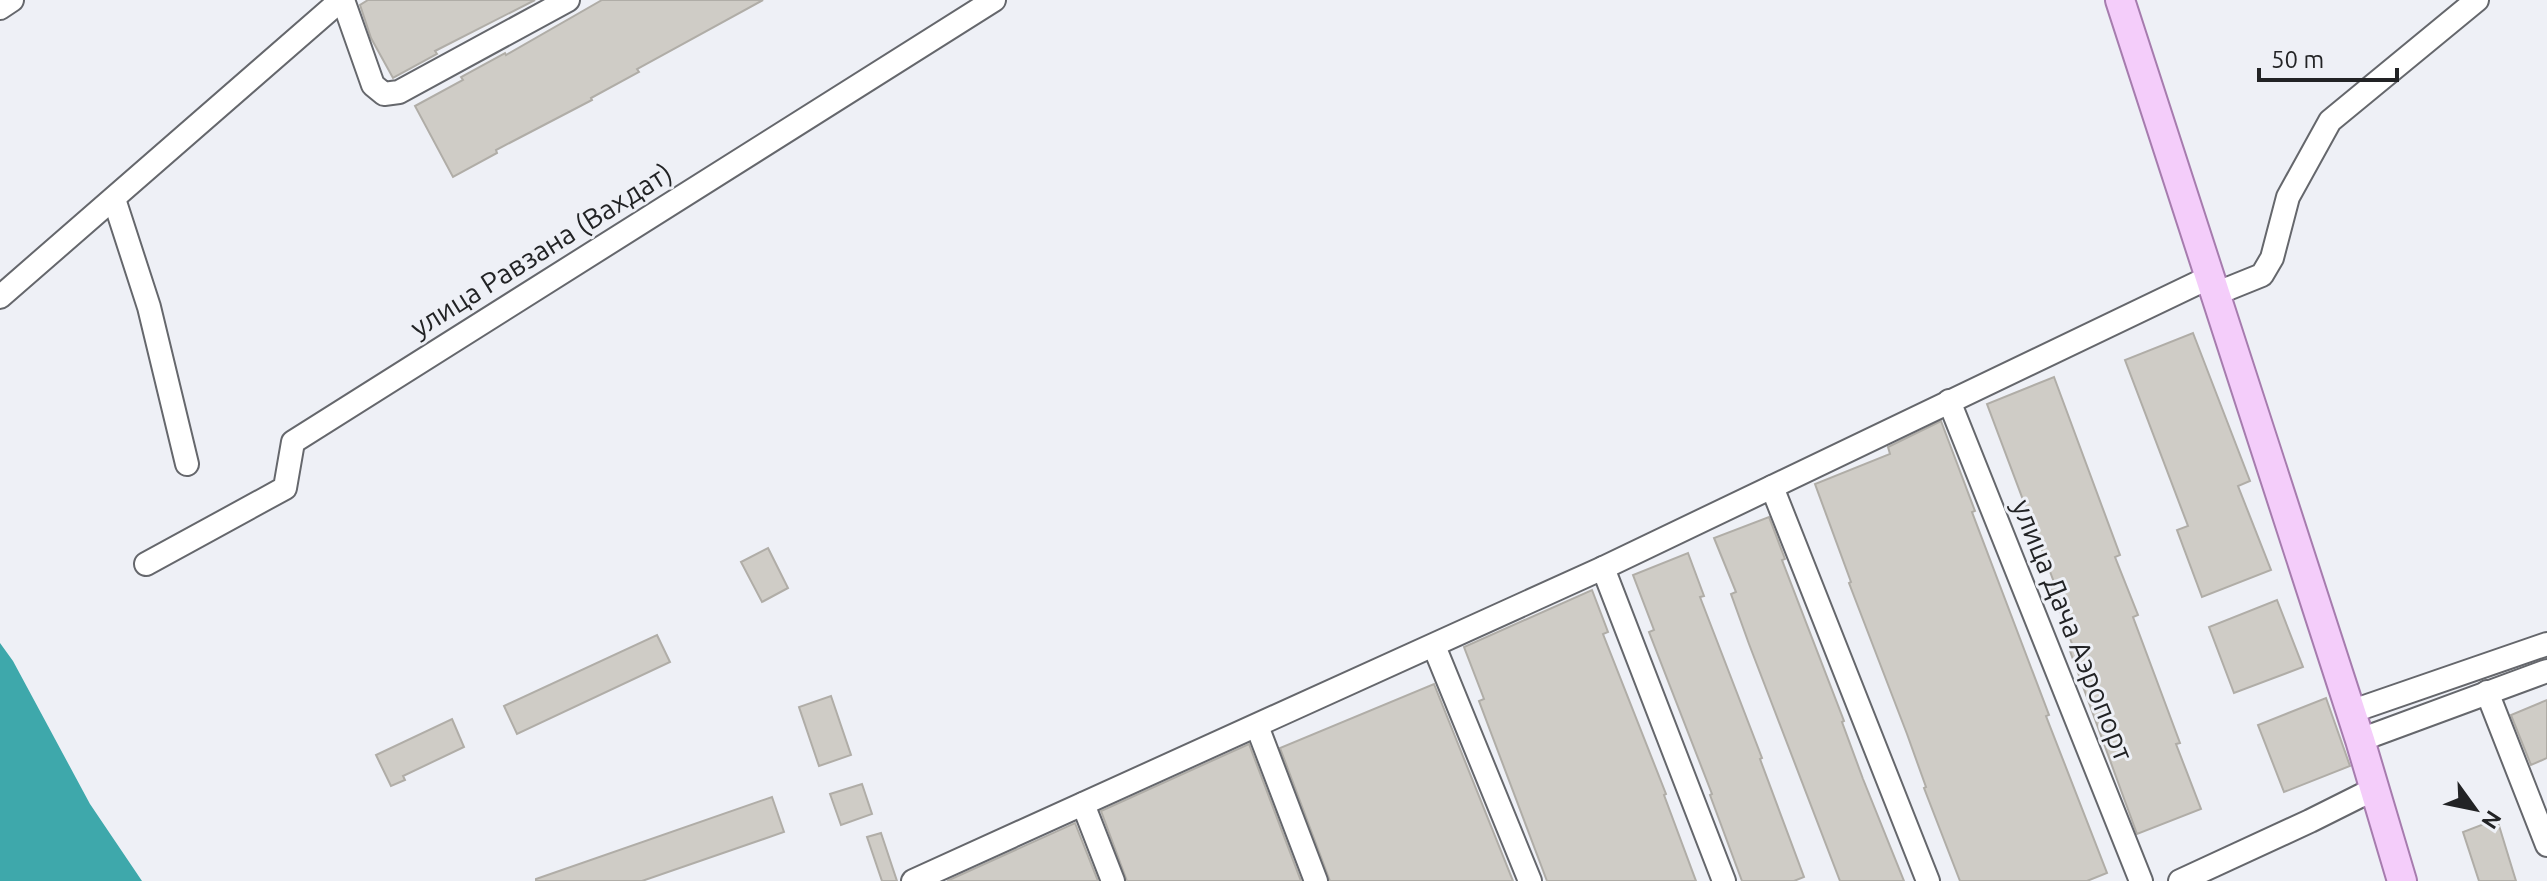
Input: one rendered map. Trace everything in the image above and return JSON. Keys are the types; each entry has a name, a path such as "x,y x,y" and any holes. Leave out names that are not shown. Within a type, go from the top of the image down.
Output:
{"main road":[{"path":"2120,0 2360,740 2402,881"}],"street":[{"path":"0,8 12,0"},
{"path":"0,297 342,0 373,85 384,94 399,92 568,0"},
{"name":"улица Равзана (Вахдат)","path":"146,564 285,488 293,442 994,0"},
{"path":"913,881 1603,568 1949,401 2213,286 2262,275 2272,258 2288,197 2330,121 2477,0"},
{"path":"114,199 149,307 187,464"},
{"name":"улица Дача Аэропорт","path":"1949,401 2141,881"},
{"path":"1772,487 1928,881"},
{"path":"1603,568 1724,881"},
{"path":"2350,712 2547,644"},
{"path":"1434,646 1530,881"},
{"path":"2360,740 2547,671"},
{"path":"2487,692 2547,845"},
{"path":"1257,726 1316,881"},
{"path":"2180,881 2374,789"},
{"path":"1083,804 1113,881"}],"water":[{"path":"0,643 13,661 90,804 142,881 0,881"}],"building":[{"path":"368,0 535,0 435,51 437,54 393,78 371,38 360,5"},
{"path":"602,0 763,0 637,69 639,72 592,100 496,150 497,153 453,177 415,106 463,80 461,77"},
{"path":"2193,333 2250,481 2238,486 2271,570 2202,597 2177,530 2188,526 2125,360"},
{"path":"2054,377 2120,555 2115,557 2138,615 2133,617 2201,809 2137,834 2070,651 2074,649 2050,587 2055,585 1987,404"},
{"path":"1941,421 2049,715 2046,716 2107,873 2087,881 1960,881 1815,484 1890,454 1888,447"},
{"path":"1769,517 1863,779 1904,881 1840,881 1749,644 1731,594 1736,592 1714,538"},
{"path":"768,548 788,588 762,602 741,562"},
{"path":"1688,553 1704,596 1700,597 1804,877 1794,881 1742,881 1649,632 1654,630 1633,575"},
{"path":"1592,590 1608,632 1603,634 1666,794 1696,881 1547,881 1479,701 1484,699 1464,647"},
{"path":"2277,600 2303,667 2234,693 2209,627"},
{"path":"657,635 670,662 517,734 504,706"},
{"path":"1434,684 1513,881 1330,881 1280,748"},
{"path":"831,696 851,755 819,766 799,707"},
{"path":"2326,698 2350,766 2284,792 2258,725"},
{"path":"2547,700 2547,758 2531,765 2511,715"},
{"path":"452,719 464,747 403,776 405,780 391,786 376,755"},
{"path":"1249,744 1301,881 1127,881 1101,811"},
{"path":"862,784 872,814 841,825 830,794"},
{"path":"772,797 784,832 642,881 536,881 536,879"},
{"path":"2497,819 2516,881 2479,881 2463,832"},
{"path":"1075,823 1098,881 947,881"},
{"path":"881,833 897,881 882,881 867,837"}]}
